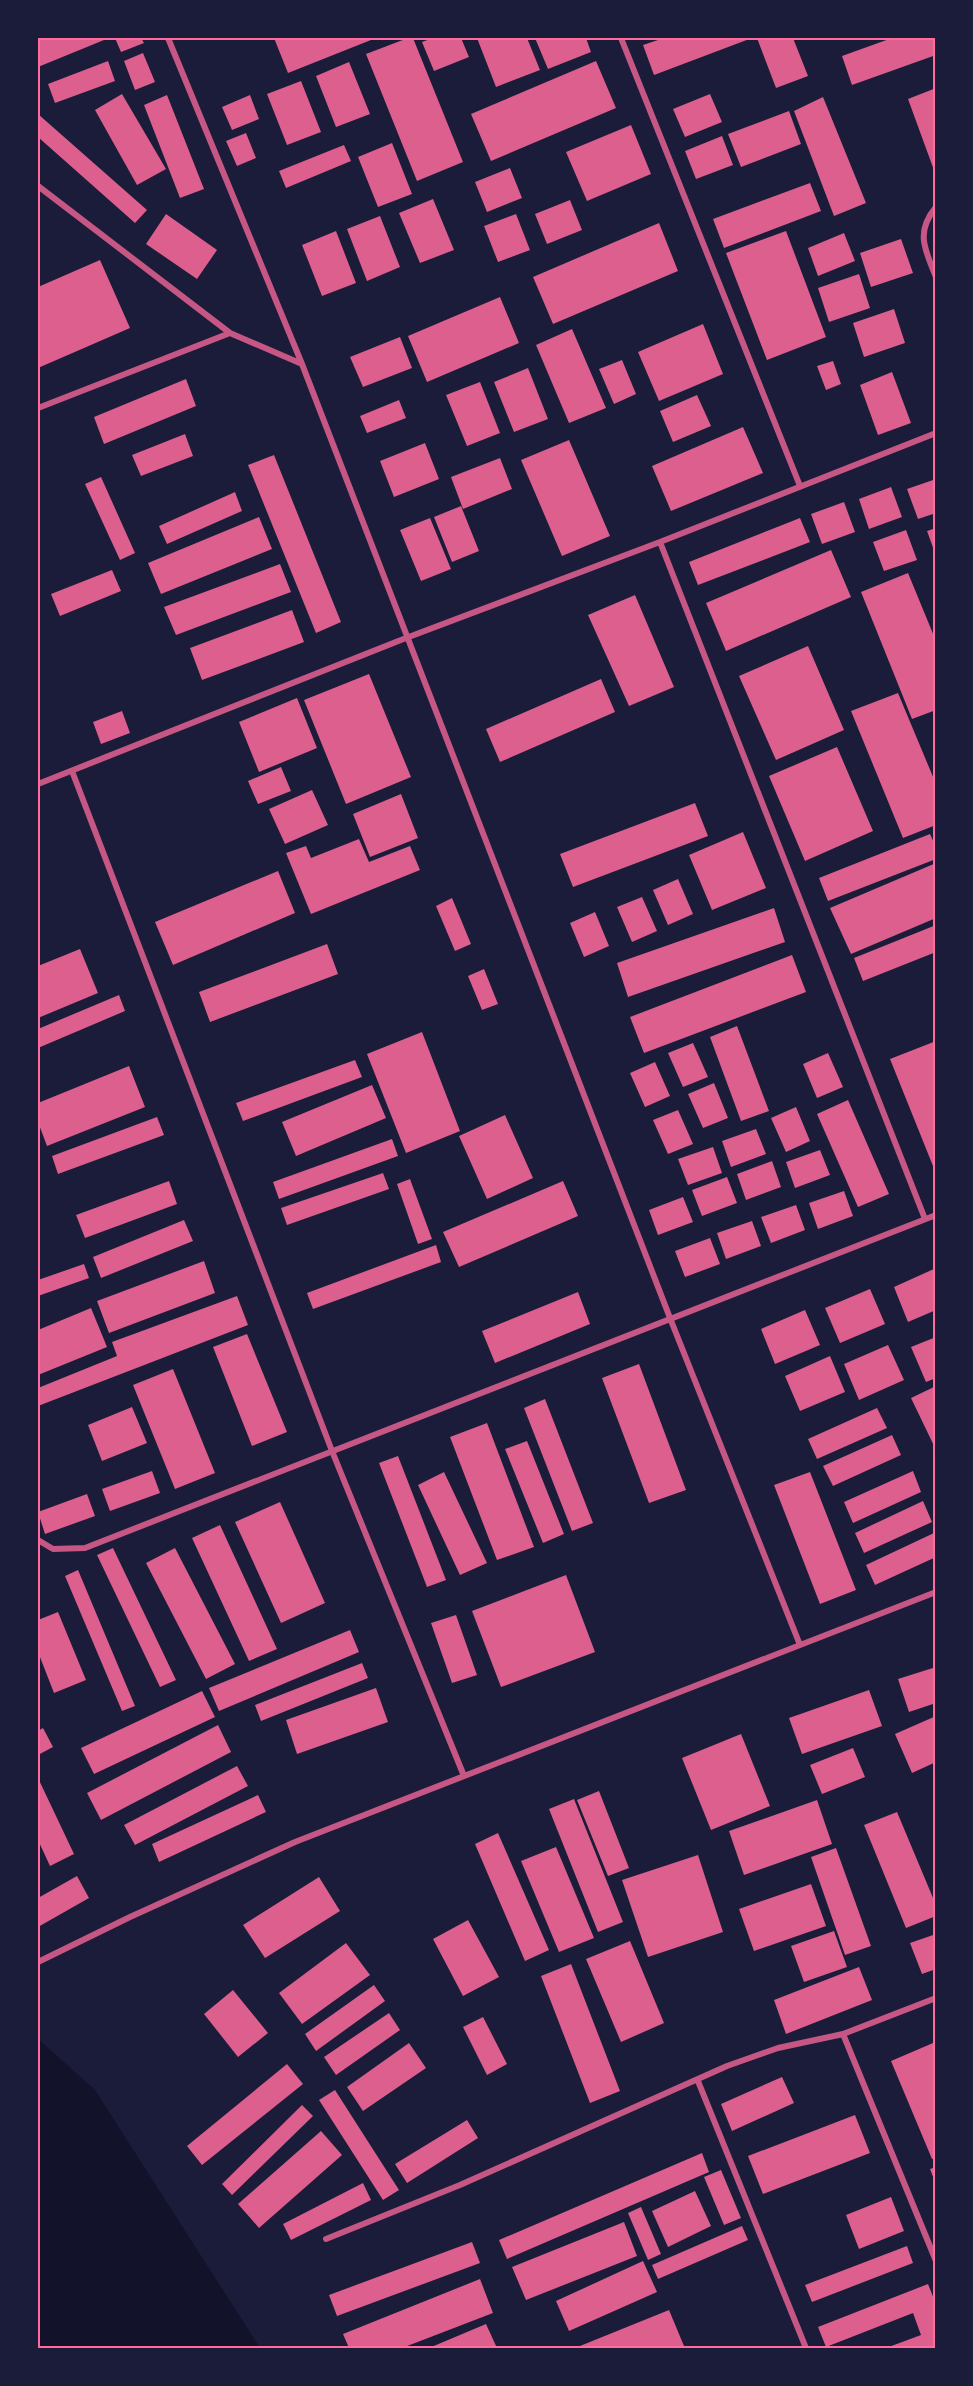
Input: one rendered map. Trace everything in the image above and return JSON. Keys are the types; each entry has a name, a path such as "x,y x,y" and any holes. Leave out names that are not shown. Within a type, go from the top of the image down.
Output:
{"street":[{"path":"168,38 302,364 670,1318 800,1645"},
{"path":"621,38 800,486"},
{"path":"38,186 230,333 302,364"},
{"path":"936,207 928,216 922,241 936,277"},
{"path":"38,408 230,333"},
{"path":"38,784 936,432"},
{"path":"660,542 925,1219"},
{"path":"72,771 332,1450 464,1776"},
{"path":"38,1540 53,1549 85,1548 936,1215"},
{"path":"38,1962 130,1917 296,1842 936,1592"},
{"path":"326,2239 460,2186 727,2066 778,2048 843,2034 936,1998"},
{"path":"843,2034 936,2261"},
{"path":"698,2081 806,2349"}],"shaded area":[{"path":"38,2039 95,2090 260,2348 38,2348"}],"building":[{"path":"38,38 103,38 104,40 38,67"},
{"path":"115,38 141,38 144,43 121,52"},
{"path":"274,38 376,38 288,73"},
{"path":"413,38 463,162 417,181 366,54"},
{"path":"433,38 461,38 469,57 434,71 422,42"},
{"path":"477,38 527,38 540,70 496,87"},
{"path":"535,38 586,38 591,52 548,69"},
{"path":"664,38 752,38 654,75 643,45"},
{"path":"757,38 793,38 808,76 776,88"},
{"path":"892,38 936,38 936,55 852,85 842,56"},
{"path":"143,53 155,82 135,90 124,61"},
{"path":"108,61 115,81 55,103 48,84"},
{"path":"596,61 616,108 491,161 471,114"},
{"path":"349,62 370,114 336,127 316,76"},
{"path":"301,81 321,132 287,145 267,94"},
{"path":"936,88 936,173 935,173 908,99"},
{"path":"122,94 166,169 137,185 95,110"},
{"path":"710,94 722,122 685,137 673,109"},
{"path":"167,95 204,189 180,198 144,105"},
{"path":"250,95 259,119 232,130 222,107"},
{"path":"823,97 866,203 834,216 794,111"},
{"path":"789,111 801,144 741,167 728,134"},
{"path":"38,114 147,210 135,223 38,137"},
{"path":"631,125 651,174 587,201 566,152"},
{"path":"246,133 256,158 237,166 226,141"},
{"path":"722,136 733,165 696,179 685,151"},
{"path":"392,143 412,194 378,207 358,157"},
{"path":"344,145 351,161 286,188 279,171"},
{"path":"510,168 522,198 487,212 475,182"},
{"path":"810,183 821,211 724,248 713,219"},
{"path":"433,199 454,250 420,263 399,213"},
{"path":"570,200 582,230 547,244 535,214"},
{"path":"166,214 217,250 197,279 146,244"},
{"path":"516,214 530,250 498,262 484,226"},
{"path":"380,216 400,267 367,281 347,229"},
{"path":"659,223 678,271 553,324 533,277"},
{"path":"336,231 356,283 322,296 302,245"},
{"path":"786,231 826,337 767,360 726,253"},
{"path":"844,233 855,261 818,276 808,248"},
{"path":"901,239 913,273 871,287 860,253"},
{"path":"100,260 130,328 38,368 38,287"},
{"path":"859,274 870,308 829,322 818,288"},
{"path":"500,297 519,343 427,382 408,336"},
{"path":"894,309 905,343 864,357 853,323"},
{"path":"703,324 723,374 659,401 638,352"},
{"path":"572,329 606,408 569,423 536,345"},
{"path":"400,337 412,368 363,387 350,357"},
{"path":"622,360 636,394 614,404 599,369"},
{"path":"833,361 841,384 826,390 817,366"},
{"path":"528,368 548,419 514,432 494,382"},
{"path":"892,372 911,423 878,435 860,385"},
{"path":"186,379 196,406 104,444 94,417"},
{"path":"480,382 500,433 467,446 446,395"},
{"path":"697,395 711,426 673,442 660,411"},
{"path":"399,400 406,418 367,433 360,416"},
{"path":"743,427 763,473 671,511 652,466"},
{"path":"185,434 193,456 141,476 132,455"},
{"path":"569,440 610,536 562,556 521,460"},
{"path":"425,443 439,479 394,497 380,461"},
{"path":"274,455 341,622 316,633 248,465"},
{"path":"500,458 512,489 463,509 451,477"},
{"path":"101,477 135,553 120,560 85,484"},
{"path":"936,479 936,513 918,519 907,489"},
{"path":"891,487 902,517 869,529 859,499"},
{"path":"235,492 242,511 167,544 159,526"},
{"path":"844,502 855,532 822,544 811,514"},
{"path":"461,506 479,551 452,562 434,517"},
{"path":"259,517 272,549 161,594 148,563"},
{"path":"430,518 451,569 421,581 400,530"},
{"path":"800,518 810,542 698,585 689,562"},
{"path":"936,528 936,553 935,553 927,531"},
{"path":"906,530 917,560 884,571 873,542"},
{"path":"831,550 851,597 726,651 706,603"},
{"path":"280,564 291,592 176,635 164,607"},
{"path":"112,570 121,591 60,616 51,594"},
{"path":"908,573 936,641 936,710 912,719 861,592"},
{"path":"635,595 674,687 629,706 588,615"},
{"path":"292,610 304,642 202,680 190,648"},
{"path":"808,646 844,730 776,760 739,676"},
{"path":"369,674 411,777 346,804 304,700"},
{"path":"601,679 615,712 500,762 486,729"},
{"path":"898,693 936,784 936,825 903,838 851,711"},
{"path":"297,698 317,748 259,772 239,722"},
{"path":"122,711 130,733 101,744 93,722"},
{"path":"837,747 873,831 805,861 769,776"},
{"path":"281,767 291,791 258,804 248,781"},
{"path":"312,790 328,825 285,844 269,809"},
{"path":"401,794 418,838 370,857 353,814"},
{"path":"695,803 708,836 573,887 560,854"},
{"path":"743,832 766,888 712,910 689,855"},
{"path":"930,834 936,847 936,859 828,901 819,878"},
{"path":"359,839 369,862 410,846 420,870 311,914 286,853 306,846 311,858"},
{"path":"936,863 936,918 851,954 830,908"},
{"path":"278,871 295,913 173,965 155,922"},
{"path":"678,879 693,914 668,925 653,890"},
{"path":"642,897 657,931 632,942 617,907"},
{"path":"452,898 471,944 455,951 436,906"},
{"path":"774,908 785,942 628,997 617,963"},
{"path":"595,912 609,946 584,957 570,923"},
{"path":"936,925 936,952 863,981 854,958"},
{"path":"327,944 338,974 210,1022 199,992"},
{"path":"80,949 98,993 38,1018 38,966"},
{"path":"792,955 806,992 644,1053 630,1017"},
{"path":"484,969 498,1004 482,1010 468,976"},
{"path":"119,995 125,1011 38,1048 38,1029"},
{"path":"737,1026 769,1111 741,1121 710,1037"},
{"path":"422,1032 460,1131 406,1153 367,1054"},
{"path":"936,1041 936,1171 935,1171 890,1059"},
{"path":"693,1043 708,1077 683,1087 668,1053"},
{"path":"828,1053 843,1087 817,1098 803,1064"},
{"path":"355,1060 362,1077 243,1121 236,1103"},
{"path":"655,1062 670,1096 645,1107 630,1073"},
{"path":"129,1066 145,1107 47,1146 38,1122 38,1103"},
{"path":"714,1083 728,1118 703,1128 688,1094"},
{"path":"372,1085 386,1118 296,1156 282,1122"},
{"path":"848,1100 889,1194 858,1207 817,1114"},
{"path":"796,1107 810,1141 786,1152 771,1118"},
{"path":"678,1110 693,1144 668,1154 653,1120"},
{"path":"505,1115 533,1178 487,1199 459,1136"},
{"path":"157,1117 164,1135 58,1174 52,1156"},
{"path":"756,1129 766,1154 731,1167 722,1141"},
{"path":"392,1139 398,1156 279,1199 273,1182"},
{"path":"713,1147 722,1173 688,1185 678,1159"},
{"path":"820,1150 830,1175 795,1188 786,1162"},
{"path":"772,1161 781,1187 746,1200 737,1174"},
{"path":"383,1173 389,1189 287,1225 281,1208"},
{"path":"727,1177 737,1203 702,1216 692,1190"},
{"path":"410,1179 432,1239 418,1244 397,1184"},
{"path":"169,1181 177,1204 85,1238 76,1215"},
{"path":"563,1181 578,1216 459,1267 443,1232"},
{"path":"844,1191 853,1216 818,1229 809,1203"},
{"path":"683,1197 693,1222 658,1235 649,1210"},
{"path":"796,1205 805,1230 771,1243 761,1217"},
{"path":"184,1220 193,1241 101,1278 93,1257"},
{"path":"752,1221 761,1246 726,1259 717,1233"},
{"path":"710,1238 720,1264 685,1277 675,1251"},
{"path":"436,1245 441,1262 313,1309 307,1293"},
{"path":"204,1261 215,1293 109,1333 97,1301"},
{"path":"84,1264 89,1278 38,1296 38,1280"},
{"path":"936,1268 936,1310 908,1322 894,1287"},
{"path":"870,1289 885,1324 840,1343 825,1308"},
{"path":"578,1292 590,1324 495,1363 482,1331"},
{"path":"237,1296 248,1325 38,1406 38,1388 117,1356 112,1342"},
{"path":"91,1308 107,1347 38,1375 38,1330"},
{"path":"805,1310 820,1345 775,1364 761,1329"},
{"path":"247,1334 287,1432 252,1446 213,1347"},
{"path":"936,1337 936,1378 926,1382 911,1347"},
{"path":"888,1345 904,1380 859,1400 844,1364"},
{"path":"830,1356 845,1392 800,1411 785,1376"},
{"path":"639,1364 686,1490 649,1503 602,1378"},
{"path":"173,1369 215,1473 175,1489 133,1385"},
{"path":"936,1386 936,1450 911,1398"},
{"path":"545,1399 593,1523 572,1531 524,1408"},
{"path":"132,1407 147,1443 102,1461 88,1425"},
{"path":"877,1408 887,1428 817,1459 808,1439"},
{"path":"487,1423 534,1547 497,1560 450,1437"},
{"path":"892,1435 901,1455 833,1486 823,1466"},
{"path":"527,1441 564,1534 543,1543 505,1449"},
{"path":"398,1456 446,1580 427,1587 379,1463"},
{"path":"152,1471 160,1493 110,1511 102,1489"},
{"path":"913,1471 921,1492 853,1523 844,1502"},
{"path":"444,1472 487,1563 460,1575 418,1485"},
{"path":"810,1472 856,1590 820,1604 774,1485"},
{"path":"87,1494 95,1516 45,1534 38,1512"},
{"path":"923,1501 932,1522 864,1553 855,1533"},
{"path":"280,1502 325,1603 281,1623 235,1522"},
{"path":"220,1525 277,1649 249,1661 192,1538"},
{"path":"934,1533 936,1557 875,1585 866,1565"},
{"path":"113,1548 176,1680 160,1687 97,1555"},
{"path":"175,1548 235,1664 206,1679 146,1563"},
{"path":"78,1570 135,1706 122,1711 65,1576"},
{"path":"566,1575 595,1652 501,1687 472,1611"},
{"path":"58,1612 86,1680 54,1693 38,1652 38,1620"},
{"path":"456,1615 477,1675 452,1683 431,1623"},
{"path":"350,1630 359,1652 219,1711 209,1688"},
{"path":"362,1663 368,1678 261,1721 255,1705"},
{"path":"936,1667 936,1703 909,1712 898,1679"},
{"path":"376,1688 388,1722 297,1754 286,1720"},
{"path":"869,1690 882,1726 802,1754 789,1718"},
{"path":"202,1691 215,1717 94,1774 81,1748"},
{"path":"936,1716 936,1762 912,1773 895,1734"},
{"path":"218,1725 231,1752 101,1820 87,1793"},
{"path":"43,1728 53,1747 38,1755 38,1731"},
{"path":"741,1734 770,1806 711,1830 682,1758"},
{"path":"853,1748 865,1777 822,1794 810,1765"},
{"path":"237,1766 248,1786 135,1845 124,1825"},
{"path":"38,1778 74,1854 50,1866 38,1840"},
{"path":"599,1791 629,1868 608,1876 577,1800"},
{"path":"258,1795 266,1812 159,1862 152,1844"},
{"path":"574,1799 623,1922 598,1932 549,1809"},
{"path":"817,1800 832,1844 744,1875 729,1831"},
{"path":"897,1812 936,1905 936,1916 906,1928 864,1825"},
{"path":"498,1833 549,1950 525,1961 475,1844"},
{"path":"556,1847 594,1938 559,1952 521,1861"},
{"path":"836,1848 871,1946 845,1955 811,1857"},
{"path":"698,1855 723,1932 648,1957 622,1880"},
{"path":"77,1876 89,1898 38,1927 38,1898"},
{"path":"319,1877 340,1911 265,1958 243,1925"},
{"path":"811,1884 826,1926 754,1951 739,1909"},
{"path":"468,1920 499,1977 463,1996 433,1939"},
{"path":"834,1931 847,1967 804,1982 791,1946"},
{"path":"936,1934 936,1969 922,1974 910,1943"},
{"path":"630,1941 664,2023 621,2042 586,1959"},
{"path":"346,1943 370,1975 302,2024 279,1993"},
{"path":"571,1964 620,2091 590,2103 541,1976"},
{"path":"859,1967 872,2000 786,2034 774,2000"},
{"path":"374,1985 385,2001 316,2051 305,2034"},
{"path":"233,1990 268,2033 238,2057 204,2014"},
{"path":"389,2013 400,2030 336,2075 324,2057"},
{"path":"483,2017 507,2064 487,2075 463,2027"},
{"path":"409,2043 426,2068 363,2111 347,2087"},
{"path":"933,2043 936,2050 936,2158 932,2159 891,2061"},
{"path":"287,2064 303,2084 202,2165 187,2146"},
{"path":"782,2077 794,2103 732,2131 721,2104"},
{"path":"335,2090 399,2190 383,2200 319,2100"},
{"path":"302,2105 313,2116 232,2195 222,2184"},
{"path":"855,2115 870,2153 763,2194 748,2156"},
{"path":"467,2120 478,2138 407,2183 395,2164"},
{"path":"321,2131 342,2155 259,2228 238,2204"},
{"path":"702,2153 709,2172 507,2259 499,2240"},
{"path":"936,2167 936,2182 935,2182 930,2169"},
{"path":"721,2170 741,2218 724,2225 704,2177"},
{"path":"363,2183 371,2200 291,2240 283,2224"},
{"path":"695,2191 711,2226 668,2247 652,2211"},
{"path":"891,2197 904,2231 859,2249 846,2215"},
{"path":"641,2207 661,2254 648,2260 628,2213"},
{"path":"624,2222 637,2256 526,2300 512,2267"},
{"path":"742,2226 748,2240 658,2279 652,2265"},
{"path":"472,2242 480,2263 337,2316 329,2295"},
{"path":"907,2246 913,2263 812,2302 805,2285"},
{"path":"643,2261 657,2292 569,2331 556,2301"},
{"path":"480,2279 493,2313 402,2348 349,2348 343,2334"},
{"path":"928,2284 936,2304 936,2348 886,2348 921,2335 913,2313 826,2347 818,2327"},
{"path":"669,2310 684,2346 679,2348 575,2348"},
{"path":"486,2324 497,2348 429,2348"}]}
